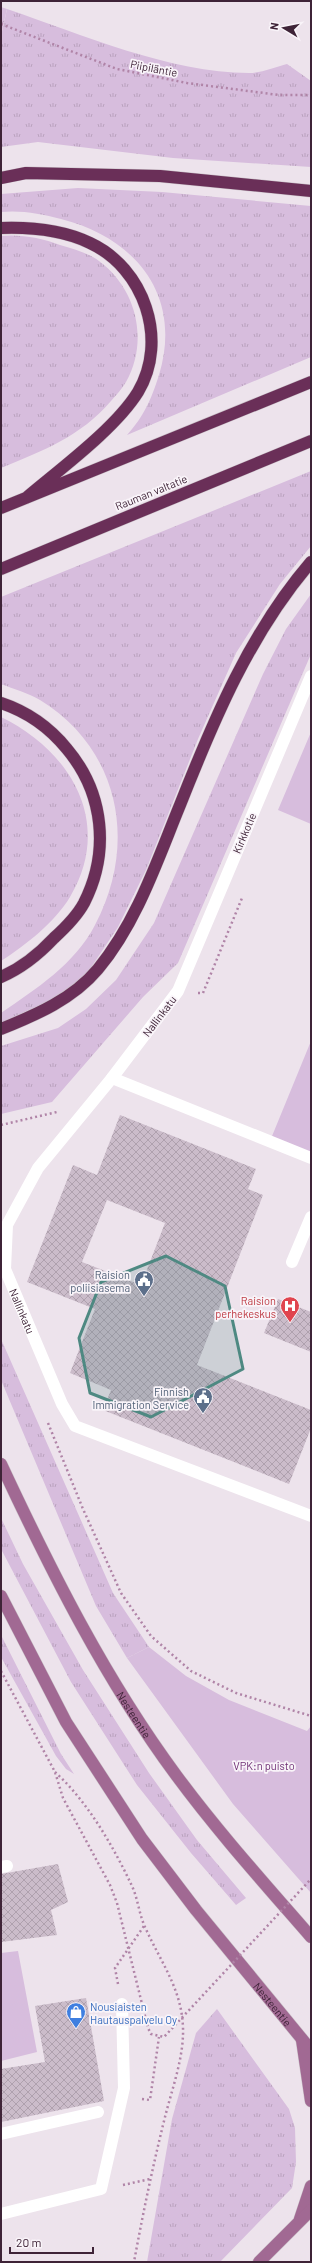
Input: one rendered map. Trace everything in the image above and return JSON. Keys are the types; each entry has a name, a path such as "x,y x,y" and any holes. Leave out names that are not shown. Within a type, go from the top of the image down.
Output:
{"highway":[{"path":"1,178 26,173 160,176 311,191"},
{"path":"1,228 29,228 75,236 108,254 128,273 140,290 146,302 152,331 149,362 144,380 130,405 113,423 26,498"},
{"path":"1,508 311,382"},
{"name":"Rauman valtatie","path":"1,568 311,441"},
{"path":"1,1029 24,1020 74,991 97,970 115,945 131,917 156,866 207,736 244,659 263,626 311,562"},
{"path":"1,703 23,712 42,724 57,736 79,764 95,797 101,837 98,865 83,904 42,950 12,972 1,977"}],"main road":[{"name":"Nesteentie","path":"1,1464 41,1550 121,1694 175,1774 220,1833 311,1938"},
{"name":"Nesteentie","path":"1,1596 66,1722 142,1840 196,1910 311,2050"},
{"path":"302,2040 311,2100"},
{"path":"300,2221 311,2186"},
{"path":"259,2262 311,2210"}],"street":[{"name":"Kirkkotie","path":"178,991 311,676"},
{"name":"Nallinkatu","path":"178,991 112,1078 38,1168 8,1225 5,1269 62,1404 75,1426 311,1516"},
{"path":"112,1078 311,1158"},
{"path":"292,1262 311,1217"},
{"path":"1,2214 101,2189 124,2088 122,2004"},
{"path":"1,2134 98,2112"}],"path":[{"name":"Piipiläntie","path":"1,24 117,68 194,84 279,95 311,95"},
{"path":"1,1125 60,1111"},
{"path":"47,1421 83,1509 121,1593 151,1636 191,1671 236,1694 311,1716"},
{"path":"1,1671 55,1772 63,1798 110,1885 117,1903 146,2023 151,2034 164,2037 170,2032 311,1879"},
{"path":"55,1772 74,1790 112,1848 133,1888 144,1926 175,1985 181,2003 184,2029 181,2053 150,2179 134,2262"},
{"path":"122,2004 115,1968 144,1926"},
{"path":"138,2098 150,2100 159,2037"},
{"path":"101,2189 150,2179"}],"highlighted area":[{"path":"166,1256 225,1286 243,1369 151,1417 90,1393 79,1338 101,1282"}],"green space":[{"path":"1,7 7,9 1,36"},
{"path":"7,9 126,50 188,67 254,73 287,64 311,81 311,167 173,158 38,142 1,147 1,36"},
{"path":"78,188 162,192 311,206 311,357 127,435 138,421 150,400 159,375 165,346 164,320 158,296 147,274 131,256 111,240 88,228 61,219 39,214 24,212 1,212 1,194"},
{"path":"1,236 23,236 46,240 81,252 99,261 112,273 122,286 130,301 138,333 137,350 133,366 126,382 119,392 99,413 87,424 60,441 1,468"},
{"path":"311,471 311,546 280,584 236,653 198,739 146,870 118,927 88,972 74,984 53,999 1,1023 1,1013 54,975 77,952 87,939 95,925 108,894 116,863 118,831 114,800 104,771 88,744 67,720 40,700 1,684 1,597"},
{"path":"311,594 311,654 178,963 143,997 52,1102 1,1114 1,1046 58,1028 86,1009 116,980 154,923 263,674 286,629"},
{"path":"1,717 26,731 48,749 65,769 78,792 86,816 88,842 83,869 70,897 64,906 39,932 1,961"},
{"path":"311,732 311,824 278,810"},
{"path":"311,1041 311,1158 270,1141"},
{"path":"1,1339 113,1593 149,1647 127,1658 96,1606 1,1380"},
{"path":"1,1518 23,1564 83,1670 149,1773 197,1840 246,1898 236,1905 191,1853 137,1785 71,1682 1,1549"},
{"path":"1,1635 61,1754 74,1774 66,1769 56,1756 1,1657"},
{"name":"VPK:n puisto","path":"149,1647 186,1676 229,1700 307,1731 311,1726 311,1893 233,1804 127,1658"},
{"path":"18,1951 37,2052 1,2061 1,1953"},
{"path":"217,2009 289,2109 295,2128 296,2162 292,2188 220,2262 147,2262 172,2119 196,2033"}],"building":[{"name":"Raision poliisiasema","path":"120,1115 256,1169 248,1189 263,1195 197,1365 311,1410 311,1428 289,1484 103,1410 111,1390 70,1373 95,1309 27,1282 73,1165 97,1175","holes":["107,1200 165,1223 141,1285 82,1262"]},
{"name":"Raision perhekeskus","path":"278,1299 311,1312 311,1352 264,1333"},
{"path":"58,1864 68,1902 51,1910 57,1935 1,1942 1,1874"},
{"path":"86,1998 104,2101 1,2122 1,2069 45,2062 35,2006"}],"place":[{"name":"Raision poliisiasema","path":"144,1297"},
{"name":"Raision perhekeskus","path":"290,1323"},
{"name":"Finnish Immigration Service","path":"203,1414"},
{"name":"Nousiaisten Hautauspalvelu Oy","path":"76,2029"}]}
